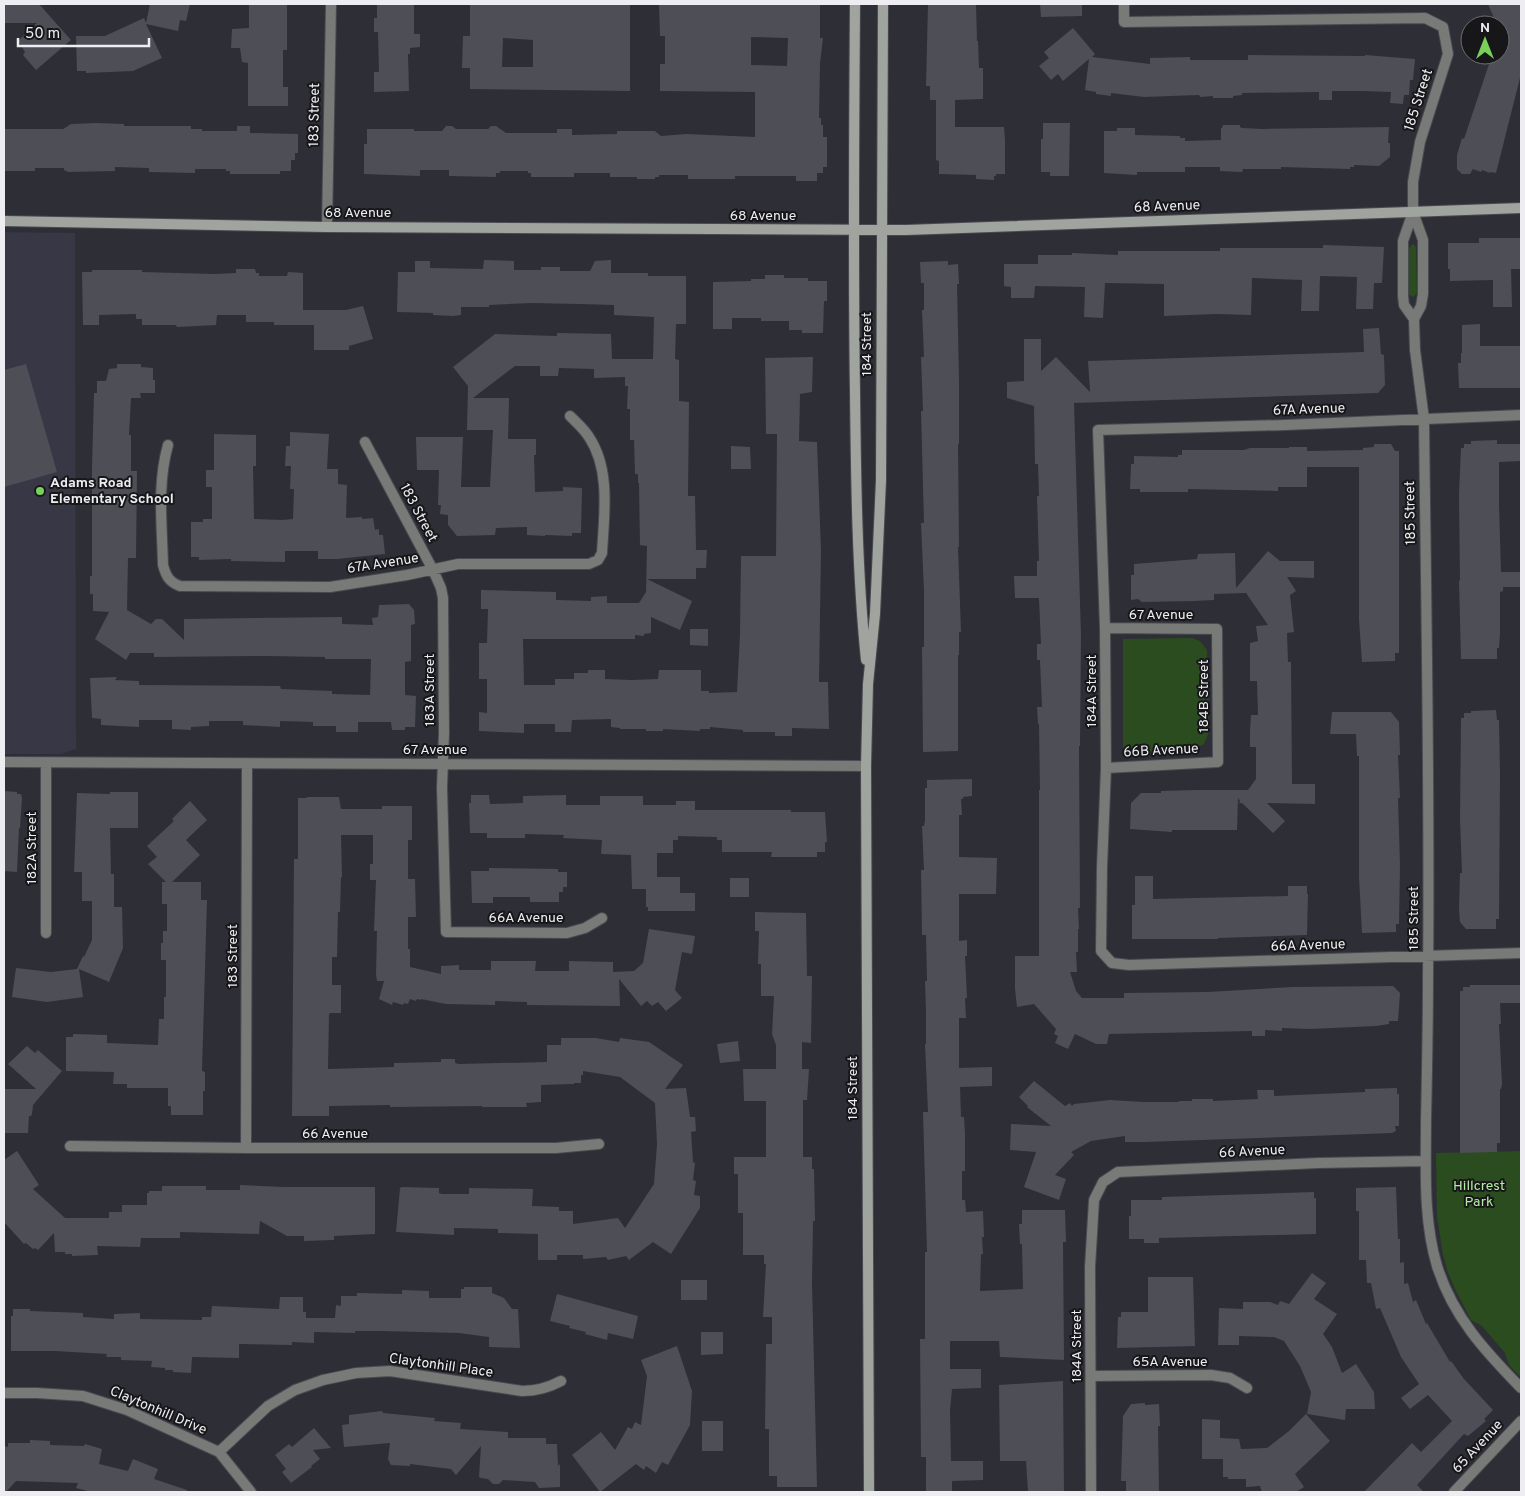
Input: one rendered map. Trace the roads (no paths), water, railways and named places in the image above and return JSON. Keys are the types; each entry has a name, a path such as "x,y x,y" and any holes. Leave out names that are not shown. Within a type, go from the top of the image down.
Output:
{"main road":[{"name":"184 Street","path":"855,4 856,482 860,606 868,684"},
{"name":"184 Street","path":"869,1492 866,766 868,684 875,614 881,490 883,4"},
{"name":"68 Avenue","path":"4,221 327,227 882,230 1521,208"}],"street":[{"name":"183 Street","path":"327,227 331,4"},
{"name":"185 Street","path":"1124,4 1124,22 1425,18 1443,27 1448,54 1420,142 1414,182 1413,212 1402,241 1402,296 1404,306 1414,319"},
{"name":"185 Street","path":"1413,212 1423,240 1424,294 1421,306 1414,319 1415,350 1424,419 1428,956 1426,1161 1429,1230 1437,1266 1460,1317 1475,1338 1521,1388"},
{"name":"67A Avenue","path":"1098,430 1521,415"},
{"name":"67A Avenue","path":"168,445 163,463 161,482 163,565 171,582 180,586 330,587 458,564 590,564 598,560 602,552 604,483 596,451 585,432 570,416"},
{"name":"184A Street","path":"1098,430 1105,628 1106,768 1101,951"},
{"name":"183 Street","path":"365,442 433,570"},
{"name":"183A Street","path":"433,570 441,588 444,608 442,788 446,932"},
{"name":"67 Avenue","path":"1105,628 1217,629"},
{"name":"184B Street","path":"1217,629 1218,762"},
{"name":"67 Avenue","path":"4,762 866,766"},
{"name":"66B Avenue","path":"1106,768 1218,762"},
{"name":"182A Street","path":"46,763 46,933"},
{"name":"183 Street","path":"246,764 246,1148"},
{"name":"66A Avenue","path":"446,932 567,933 585,928 602,918"},
{"name":"66A Avenue","path":"1101,951 1112,963 1130,965 1521,954"},
{"name":"66 Avenue","path":"70,1146 556,1148 600,1144"},
{"name":"66 Avenue","path":"1094,1200 1103,1182 1118,1172 1318,1163 1426,1161"},
{"name":"184A Street","path":"1091,1492 1090,1267 1094,1200"},
{"name":"Claytonhill Place","path":"219,1452 268,1406 288,1394 323,1380 356,1373 390,1371 522,1391 550,1388 562,1381"},
{"name":"65A Avenue","path":"1090,1376 1211,1375 1230,1378 1247,1388"},
{"name":"Claytonhill Drive","path":"4,1393 83,1396 127,1410 219,1452 251,1492"},
{"name":"65 Avenue","path":"1454,1492 1521,1421"}],"place":[{"name":"Adams Road Elementary School","path":"40,491"}],"park label":[{"name":"Hillcrest Park","path":"1479,1194"}]}
